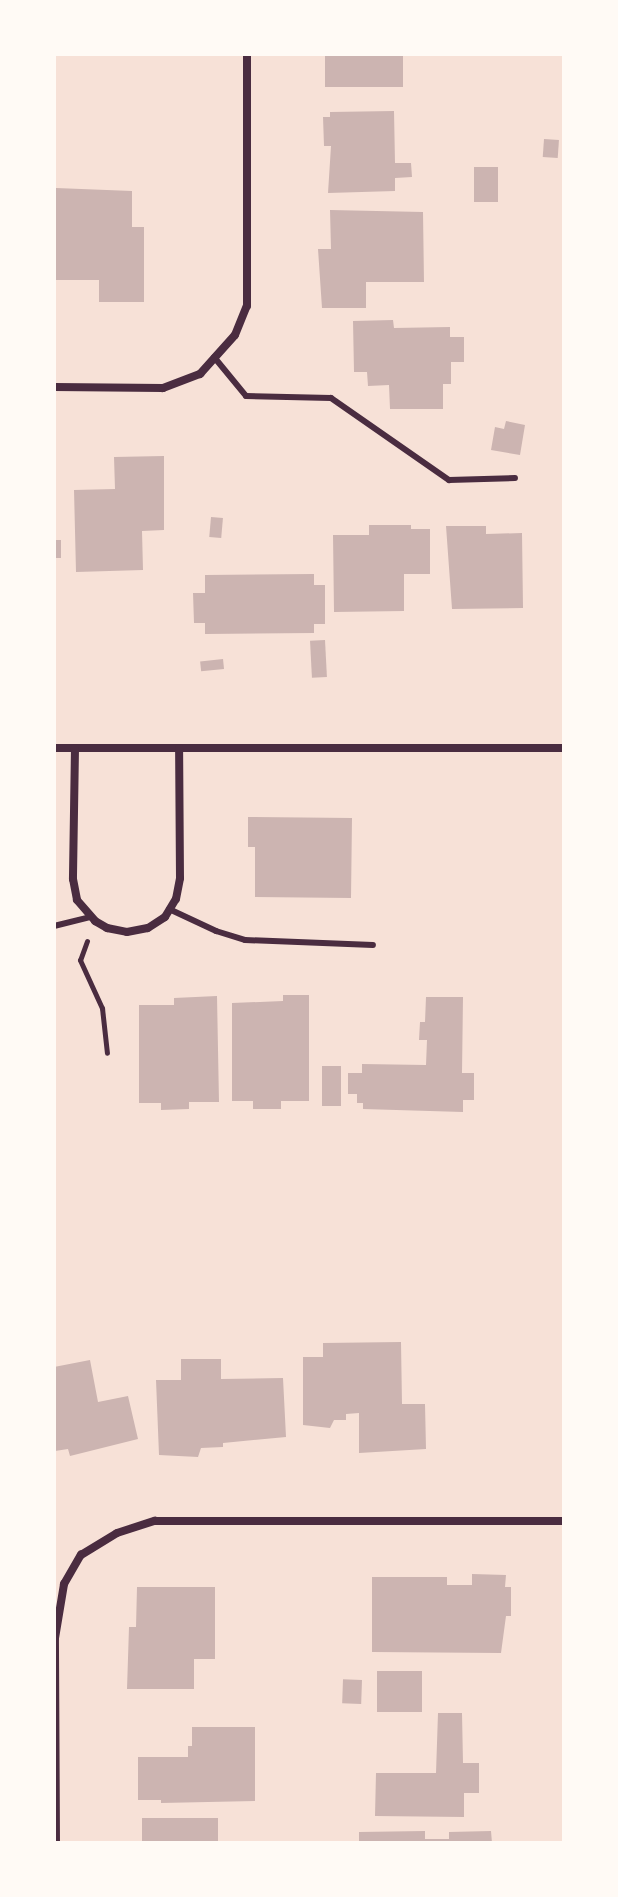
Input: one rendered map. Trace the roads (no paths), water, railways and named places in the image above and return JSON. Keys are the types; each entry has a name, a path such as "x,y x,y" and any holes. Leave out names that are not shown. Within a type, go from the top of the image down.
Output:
{"street":[{"path":"54,387 163,388 200,374 235,335 247,306 247,54"},
{"path":"54,748 564,748"},
{"path":"75,748 73,879 77,900 92,919 107,928 127,932 148,928 176,899 180,878 179,748"},
{"path":"56,1843 55,1638 64,1584 81,1555 117,1533 155,1521 564,1521"}],"lane":[{"path":"214,357 246,396 331,398 449,480 515,478"},
{"path":"169,909 216,931 245,940 373,945"},
{"path":"54,926 92,919"}]}
